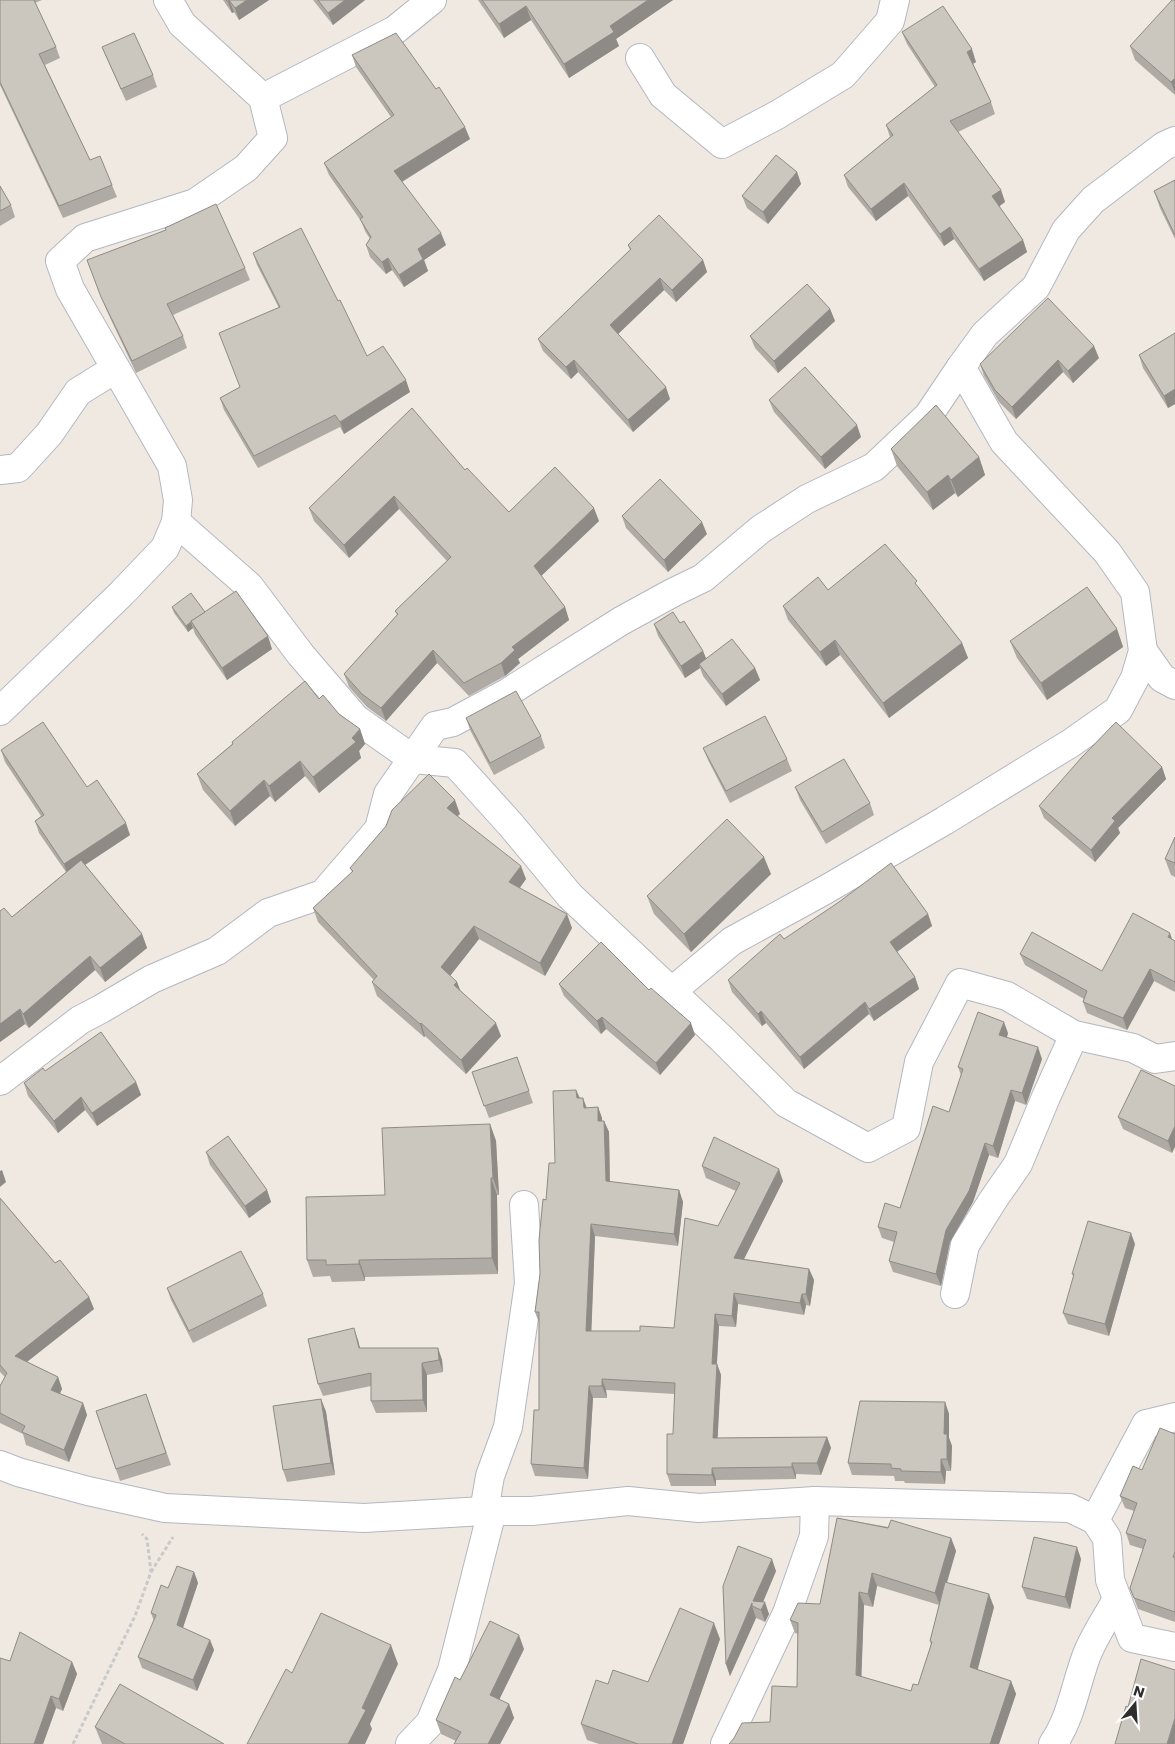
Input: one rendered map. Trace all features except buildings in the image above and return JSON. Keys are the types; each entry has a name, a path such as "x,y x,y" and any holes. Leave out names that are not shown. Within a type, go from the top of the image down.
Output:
{"street":[{"path":"0,711 122,593 165,548 176,522 178,500 172,466 70,289 60,261 84,238 195,202 246,168 272,138 263,98 182,24 168,0"},
{"path":"263,98 395,30 432,0"},
{"path":"640,58 663,95 722,144 777,115 843,75 890,22 895,0"},
{"path":"0,1081 80,1020 152,979 218,951 268,913 323,894 379,829 388,794 435,726 453,722 507,693 621,621 703,578 768,524 807,499 874,468 928,416 960,367 985,334 1036,287 1066,230 1093,200 1164,146 1175,141"},
{"path":"672,991 732,941 944,821 1071,743 1118,710 1135,678 1142,651 1135,592 1107,552 1004,442 960,367"},
{"path":"0,470 18,468 50,434 78,392 115,369"},
{"path":"176,522 249,586 301,655 356,718 413,759 455,763 512,824 570,896 672,991 786,1103 868,1148 906,1128 919,1062 960,983 1007,996 1074,1035 1133,1048 1156,1059 1175,1056"},
{"path":"1142,651 1171,677"},
{"path":"955,1294 965,1245 1018,1164 1074,1035"},
{"path":"410,1744 430,1723 452,1670 488,1511 490,1476 508,1427 530,1283 524,1205"},
{"path":"1095,1520 1146,1424 1175,1417"},
{"path":"0,1465 88,1492 164,1508 364,1518 488,1511 532,1511 628,1501 699,1508 816,1500 1070,1508 1095,1520 1107,1538 1110,1580 1132,1638 1175,1647"},
{"path":"725,1744 787,1613 814,1536 816,1500"},
{"path":"1053,1744 1062,1730 1079,1685 1086,1657 1117,1599"}],"path":[{"path":"73,1744 135,1616 151,1572 190,1509"},
{"path":"140,1532 147,1539 151,1572"}]}
